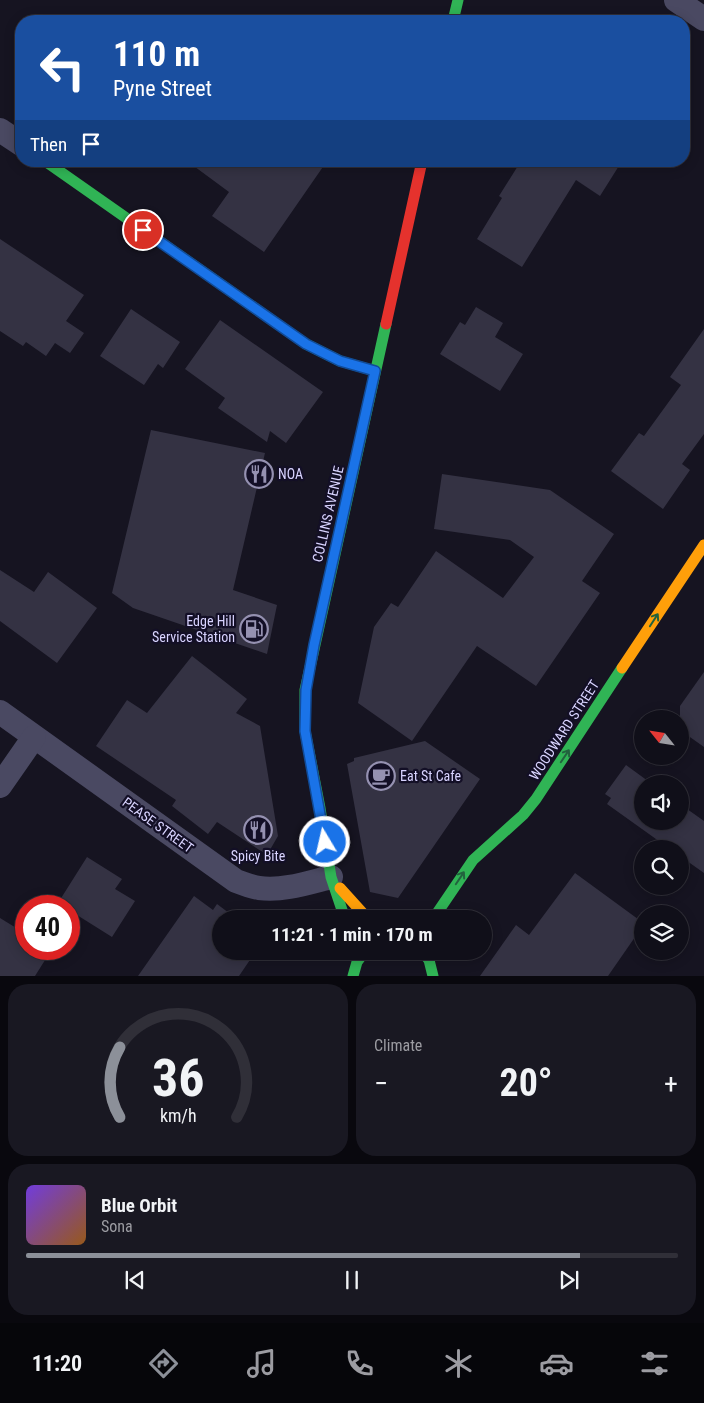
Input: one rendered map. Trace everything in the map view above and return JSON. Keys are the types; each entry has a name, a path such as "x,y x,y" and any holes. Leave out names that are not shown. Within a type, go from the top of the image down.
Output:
{"street":[{"path":"455,15 458,0"},
{"path":"676,0 704,19"},
{"path":"0,130 15,140"},
{"path":"54,167 306,344 340,361 375,371"},
{"name":"COLLINS AVENUE","path":"342,910 331,877 305,731 306,690 314,645 421,167"},
{"name":"WOODWARD STREET","path":"439,910 473,860 523,816 704,545"},
{"name":"PEASE STREET","path":"0,712 236,881 257,888 275,889 290,888 331,877"},
{"path":"0,786 34,736"},
{"path":"331,877 360,910"},
{"path":"429,960 433,976"}],"building":[{"path":"195,167 323,167 264,252 212,216 229,192"},
{"path":"517,167 618,167 600,196 576,180 522,267 477,239 502,198 499,196"},
{"path":"0,239 84,295 66,321 84,333 70,353 55,343 46,356 26,342 23,346 0,331"},
{"path":"476,307 503,323 495,337 523,354 500,391 440,354 460,322 465,325"},
{"path":"131,309 180,342 163,368 158,364 144,385 100,356"},
{"path":"220,320 323,392 286,443 270,431 267,442 218,408 225,398 185,369"},
{"path":"704,329 704,434 682,464 690,470 663,509 611,471 639,433 644,436 681,385 670,377"},
{"path":"151,430 265,453 233,590 277,605 267,654 133,608 112,593"},
{"path":"442,474 550,490 614,534 582,581 600,593 536,686 477,646 412,741 358,703 374,627 391,603 398,607 436,551 503,598 534,557 510,540 434,529"},
{"path":"0,570 34,592 48,572 97,608 57,663 0,621"},
{"path":"192,656 247,699 236,713 260,726 278,836 267,855 217,822 208,834 172,806 176,800 96,746 127,700 147,713"},
{"path":"704,672 704,747 689,736 689,710 680,710 680,706"},
{"path":"425,741 480,779 398,898 370,892 347,764 354,761 354,758"},
{"path":"626,765 640,775 634,775 634,823 607,804 611,798 605,794"},
{"path":"689,810 704,821 704,873 689,862 689,840 657,840 643,830 689,830"},
{"path":"87,857 122,879 115,889 135,901 112,937 80,917 80,895 63,895"},
{"path":"575,873 634,916 634,939 608,976 480,976 516,925 529,935"},
{"path":"194,896 213,910 212,960 250,960 239,976 138,976"},
{"path":"217,904 225,910 213,910"},
{"path":"0,918 15,927 15,960 45,960 35,976 0,976"}],"traffic: fast":[{"path":"454,15 458,0"},
{"path":"54,167 306,344 340,361 375,371"},
{"path":"342,910 331,877 305,731 305,690 386,324"},
{"path":"439,910 473,860 523,815 536,799 622,668"},
{"path":"353,976 358,960"},
{"path":"429,960 433,976"}],"traffic: slow":[{"path":"622,668 704,545"},
{"path":"340,888 360,910"}],"traffic: jam":[{"path":"386,324 421,167"}],"place":[{"name":"NOA","path":"259,474"},
{"name":"Edge Hill Service Station","path":"254,629"},
{"name":"Eat St Cafe","path":"381,776"},
{"name":"Spicy Bite","path":"258,830"}],"route":[{"path":"143,230 306,344 350,365 375,371 314,645 306,690 305,731 325,842"}]}
